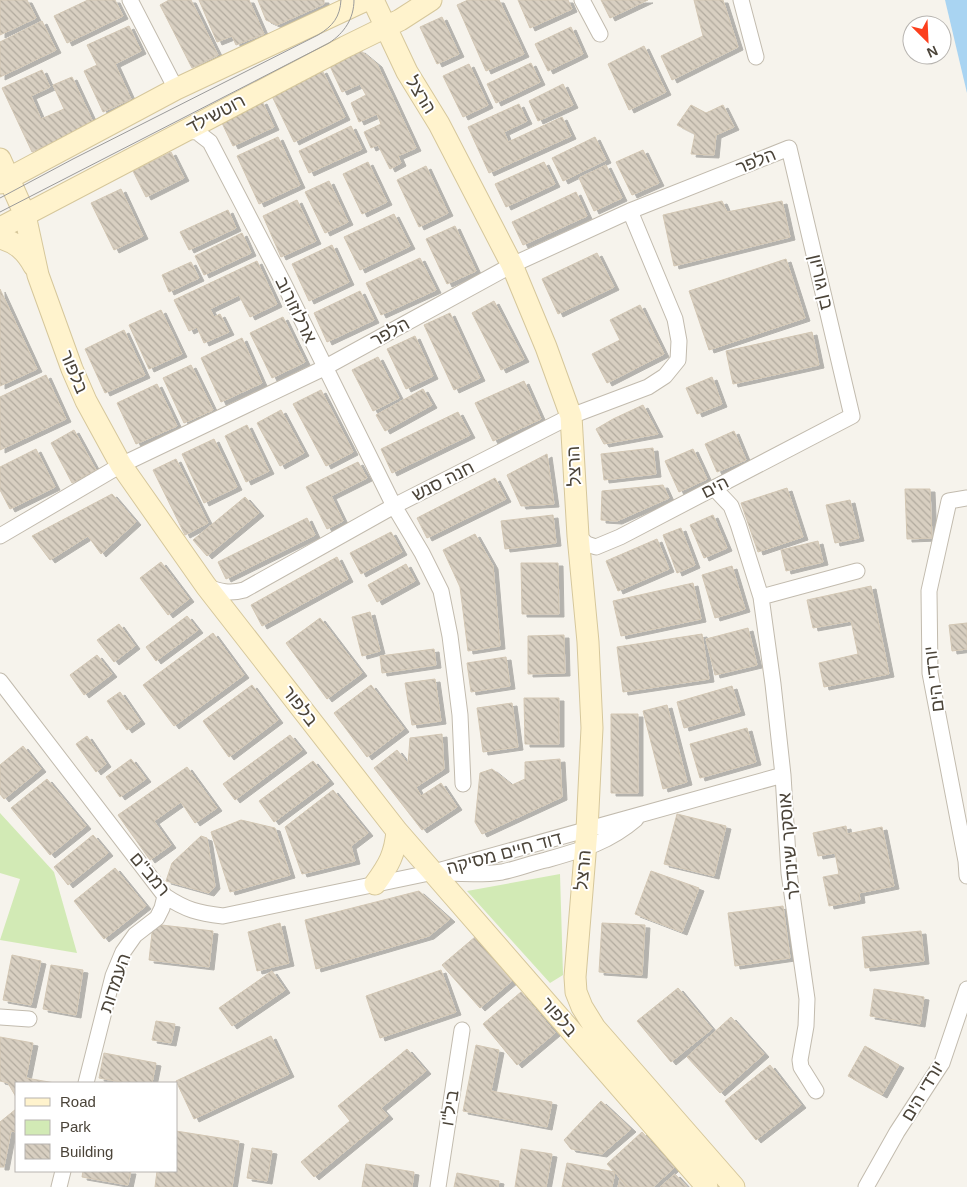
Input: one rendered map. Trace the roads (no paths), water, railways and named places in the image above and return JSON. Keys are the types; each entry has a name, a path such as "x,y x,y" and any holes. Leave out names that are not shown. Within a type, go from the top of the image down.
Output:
{"street":[{"path":"130,0 176,90"},
{"path":"3,173 366,0"},
{"path":"345,47 357,35 364,24 372,0"},
{"name":"הרצל","path":"372,0 407,72 439,124 512,265 546,347 571,416 578,536 588,642 592,728 586,840 575,977"},
{"name":"רוטשילד","path":"0,228 345,47 385,28 431,0"},
{"path":"582,0 600,34"},
{"path":"741,0 756,57"},
{"name":"ארלוזורוב","path":"184,131 197,132 210,142 394,506 422,553 441,591 450,636 460,715 463,784"},
{"name":"הלפר","path":"0,536 121,465 324,368 512,265 630,212 789,148"},
{"name":"בן גוריון","path":"789,148 852,416"},
{"name":"בלפור","path":"3,173 25,215 38,275 72,369 86,401 121,465 206,586 397,830 707,1187"},
{"name":"חנה סנש","path":"206,586 225,593 235,593 244,590 394,506 571,416 648,387 665,376 678,360 679,341 675,319 630,212"},
{"path":"0,238 12,242 20,248 29,258 38,275"},
{"name":"הים","path":"578,536 587,544 596,547 620,537 852,416"},
{"name":"אוסקר שינדלר","path":"714,488 731,506 761,597 783,776 789,873 807,999 801,1066 816,1091"},
{"name":"יורדי הים","path":"967,498 949,501 929,591 930,673 966,861 967,876"},
{"path":"761,597 857,571"},
{"name":"רמב\"ם","path":"0,681 165,896 181,907 200,913 223,916 434,872"},
{"name":"דוד חיים מסיקה","path":"434,872 472,874 502,872 586,840 606,840 621,832 639,817 783,776"},
{"path":"375,884 393,856 397,830"},
{"name":"העמדות","path":"86,1082 113,976 123,952 135,935 157,918 165,896"},
{"name":"בלפור","path":"575,977 576,992 582,1007 595,1028 734,1187"},
{"name":"יורדי הים","path":"866,1187 897,1132 942,1063 967,989"},
{"path":"0,1016 30,1018"},
{"name":"ביל\"ו","path":"438,1187 462,1030"},
{"path":"59,1187 64,1172"}],"water":[{"path":"945,0 967,0 967,93 952,30 952,15 949,15"}],"tram line":[{"path":"0,198 318,35 335,20 341,0"},
{"path":"0,212 329,43 347,25 354,7 354,0"}]}
